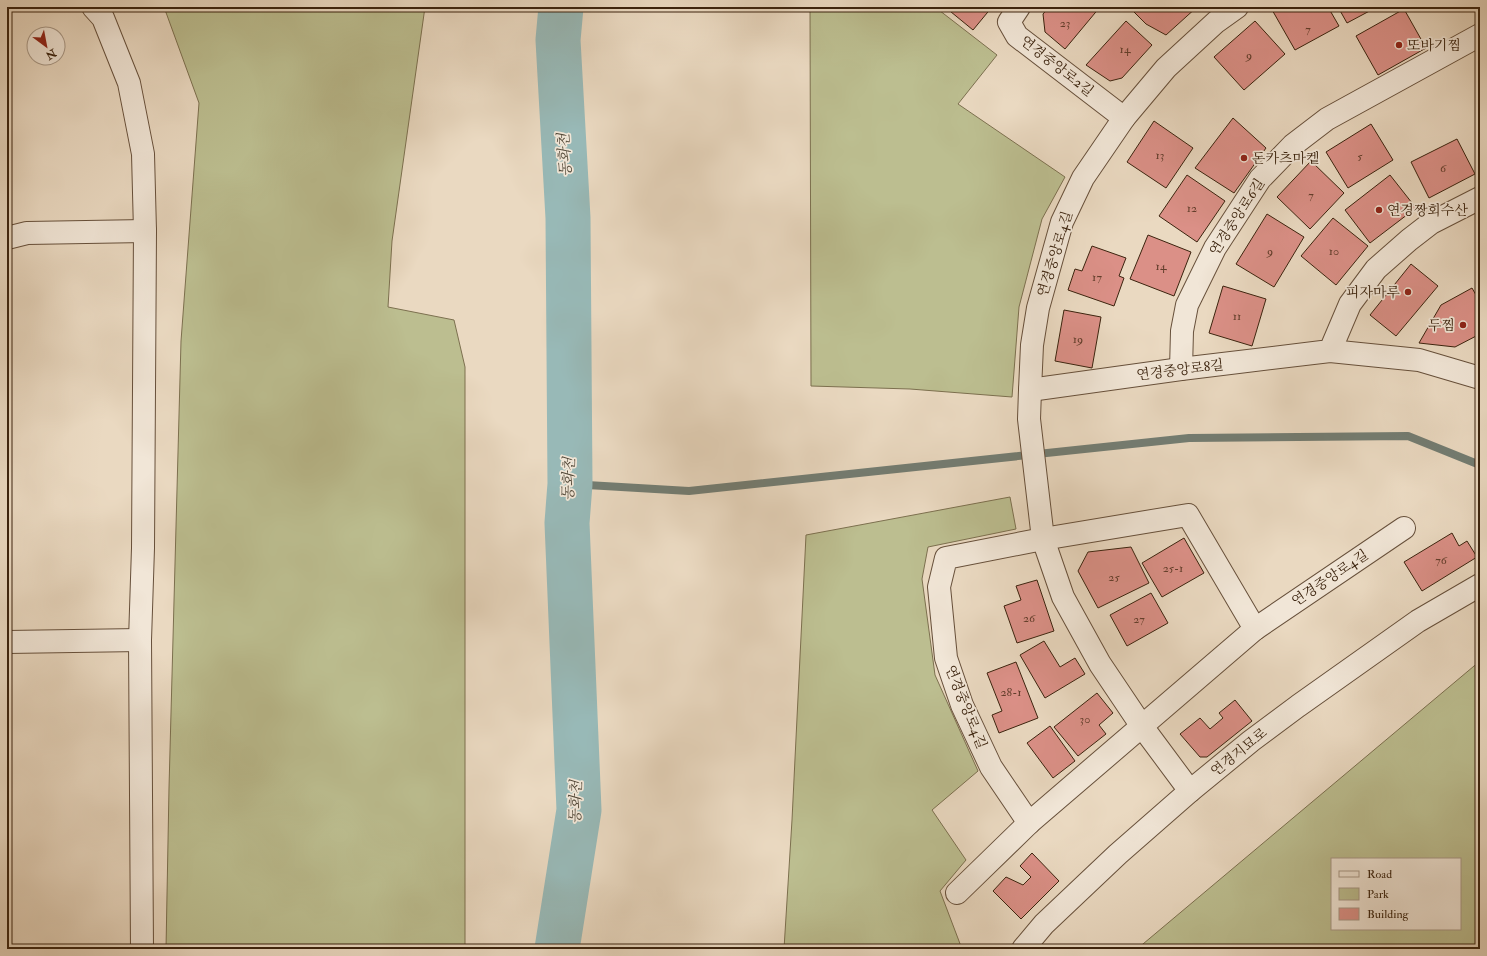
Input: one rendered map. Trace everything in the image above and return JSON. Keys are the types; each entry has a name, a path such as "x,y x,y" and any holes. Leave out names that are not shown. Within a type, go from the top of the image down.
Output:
{"street":[{"path":"93,7 102,18 129,83 143,154 145,231 143,540 140,640 142,949"},
{"name":"연경중앙로2길","path":"1019,7 1009,22 1017,36 1124,118"},
{"name":"연경중앙로4길","path":"1190,791 1141,725 1100,664 1063,597 1042,529 1029,419 1032,345 1038,308 1062,222 1083,178 1124,118 1166,68 1216,22 1236,7"},
{"name":"연경중앙로6길","path":"1182,369 1182,331 1187,305 1215,248 1260,179 1293,145 1327,119 1480,35"},
{"path":"1330,351 1350,304 1376,269 1409,240 1431,224 1480,198"},
{"path":"7,238 27,233 145,231"},
{"name":"연경중앙로8길","path":"1030,390 1182,369 1330,351 1420,360 1479,377"},
{"name":"연경중앙로4길","path":"1028,823 991,767 962,705 946,658 939,587 946,558 1042,529 1188,515 1255,628"},
{"name":"연경중앙로4길","path":"956,894 1028,823 1255,628 1404,528"},
{"name":"연경지묘로","path":"1023,949 1044,924 1118,854 1190,791 1251,741 1418,621 1480,585"},
{"path":"7,642 140,640"}],"green space":[{"path":"164,7 425,7 392,241 388,307 454,320 465,367 465,949 166,949 181,341 199,103"},
{"path":"810,7 935,7 997,55 958,104 1065,177 1042,219 1019,307 1012,397 910,389 811,386"},
{"path":"1010,497 1016,529 928,547 922,579 935,675 978,771 932,810 966,860 940,891 962,949 784,949 806,535"},
{"path":"1480,661 1480,949 1137,949"}],"building":[{"path":"945,7 992,7 973,30"},
{"path":"1049,7 1100,7 1065,49 1045,32 1043,14"},
{"path":"1197,7 1166,35 1146,24 1130,8"},
{"path":"1328,7 1339,26 1295,50 1271,8"},
{"path":"1338,7 1377,7 1347,23"},
{"path":"1404,9 1426,48 1378,75 1356,36"},
{"path":"1126,21 1152,45 1122,78 1110,81 1086,65"},
{"path":"1255,21 1285,54 1244,90 1214,57"},
{"path":"1233,118 1266,148 1234,193 1195,168"},
{"path":"1154,121 1193,148 1166,188 1127,162"},
{"path":"1371,124 1393,160 1348,188 1326,152"},
{"path":"1457,139 1475,174 1429,198 1411,162"},
{"path":"1311,161 1344,193 1310,229 1277,197"},
{"path":"1187,175 1225,201 1197,242 1159,216"},
{"path":"1390,175 1416,208 1370,243 1345,210"},
{"path":"1267,214 1304,237 1274,287 1236,264"},
{"path":"1333,218 1368,246 1336,285 1301,256"},
{"path":"1148,235 1191,252 1174,296 1130,279"},
{"path":"1092,246 1126,258 1119,276 1124,278 1114,306 1068,290 1075,269 1082,271"},
{"path":"1411,264 1438,286 1396,336 1370,315"},
{"path":"1223,286 1266,299 1252,346 1209,333"},
{"path":"1472,288 1480,302 1480,334 1455,347 1419,343 1441,305"},
{"path":"1064,310 1101,317 1092,368 1055,361"},
{"path":"1452,533 1459,546 1467,541 1477,557 1422,591 1404,562"},
{"path":"1184,538 1204,573 1162,597 1142,563"},
{"path":"1131,547 1149,583 1098,608 1078,571 1088,552"},
{"path":"1037,580 1054,631 1017,643 1004,606 1021,600 1016,586"},
{"path":"1151,593 1168,623 1127,646 1110,615"},
{"path":"1044,641 1060,667 1075,658 1085,674 1045,698 1020,655"},
{"path":"1016,662 1038,718 999,733 992,715 1002,711 987,673"},
{"path":"1097,693 1113,713 1099,725 1106,734 1078,756 1054,727"},
{"path":"1235,700 1252,721 1207,757 1200,757 1180,734 1200,718 1210,729 1223,718 1219,713"},
{"path":"1050,726 1075,761 1053,778 1027,743"},
{"path":"1032,853 1059,881 1021,919 993,891 1006,877 1023,885 1031,877 1020,866"}],"waterway":[{"name":"동화천","path":"557,949 579,810 567,523 570,484 568,218 558,40 561,7"},
{"path":"570,484 689,491 1189,438 1408,436 1480,465"}],"place":[{"name":"또바기찜","path":"1399,45"},
{"name":"돈카츠마켙","path":"1244,158"},
{"name":"연경짱회수산","path":"1379,210"},
{"name":"피자마루","path":"1408,292"},
{"name":"두찜","path":"1463,325"}]}
